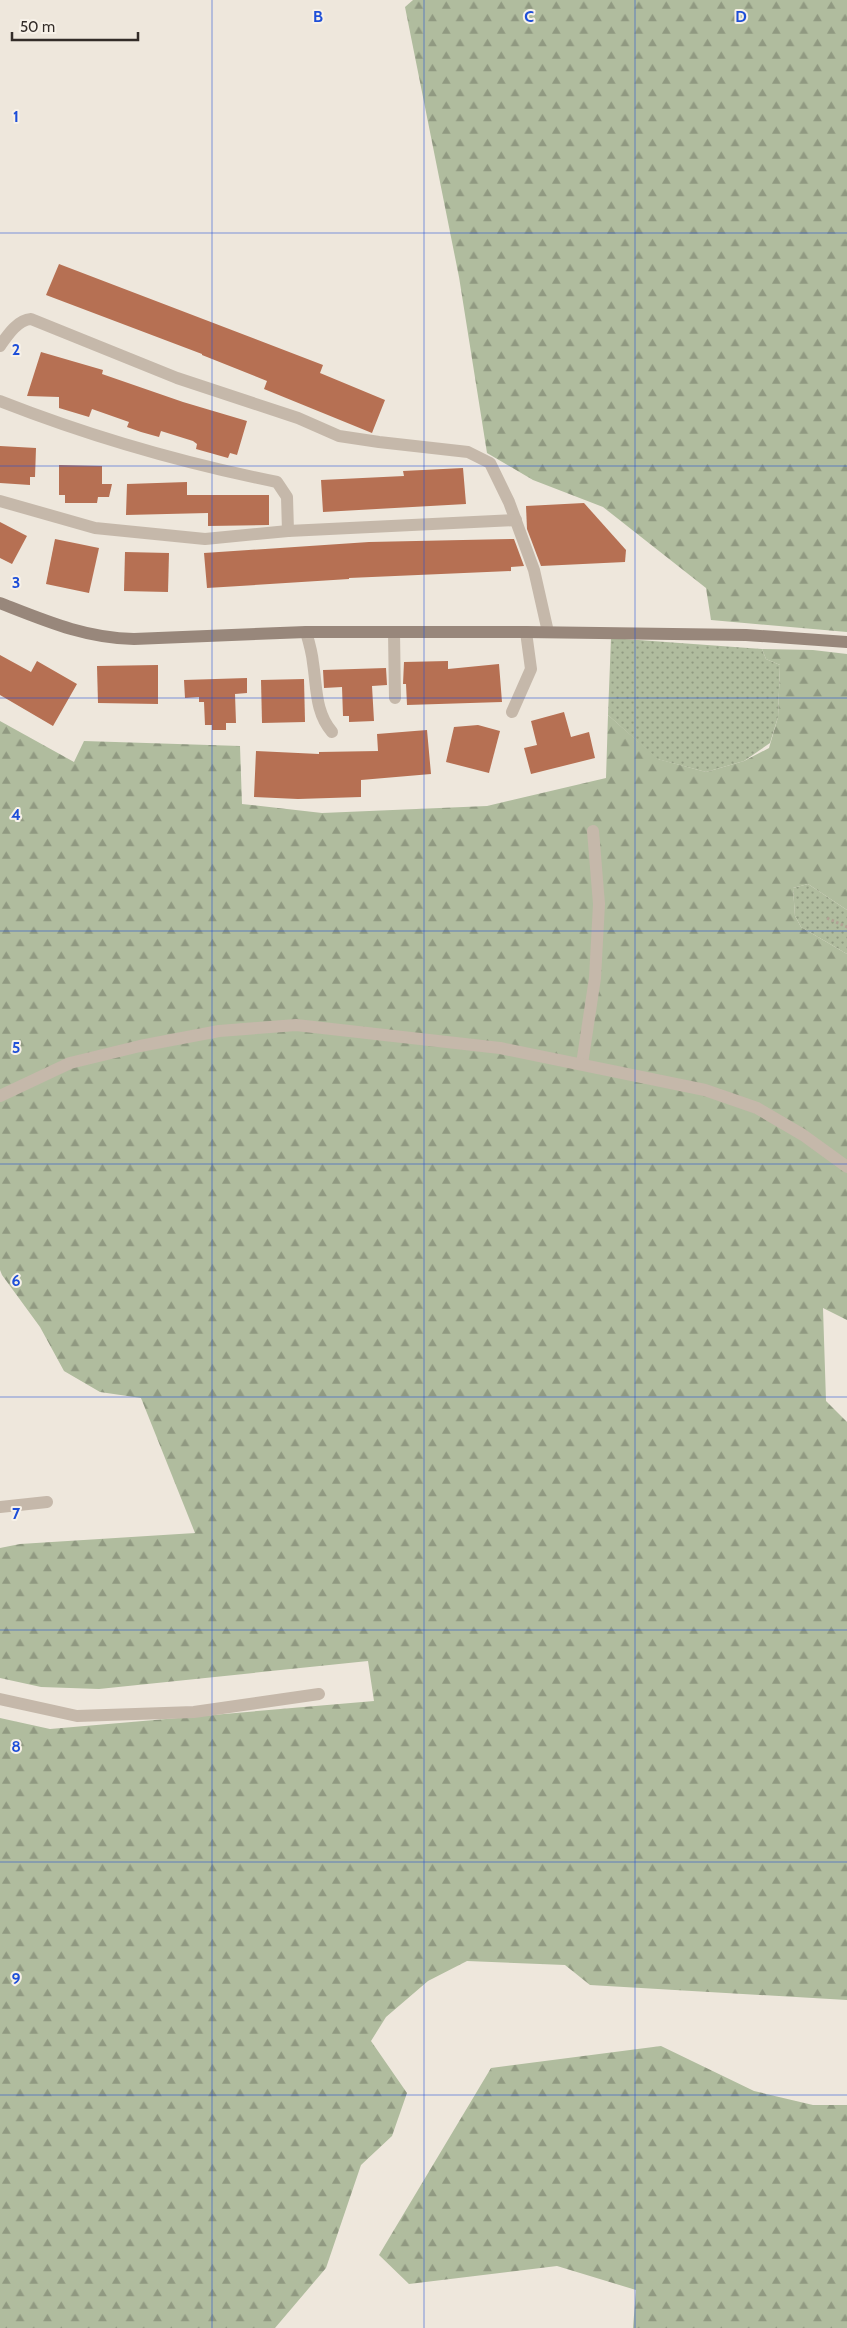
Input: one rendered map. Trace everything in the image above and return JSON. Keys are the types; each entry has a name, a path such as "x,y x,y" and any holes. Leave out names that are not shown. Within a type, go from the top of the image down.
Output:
{"street":[{"path":"0,346 18,325 25,319 31,319 177,378 298,418 339,436 468,452 490,463 509,502 534,570 548,632"},
{"path":"0,401 46,419 216,470 277,482 287,498 288,532"},
{"path":"0,502 95,528 205,539 288,532 516,520"},
{"path":"0,603 64,628 105,638 134,639 306,632 548,632 746,635 847,642"},
{"path":"306,632 314,664 315,694 323,722 332,732"},
{"path":"394,632 395,698"},
{"path":"512,712 531,669 526,632"},
{"path":"582,1064 595,978 599,904 594,831"},
{"path":"0,1096 70,1063 220,1031 296,1025 500,1048 705,1090 757,1108 803,1134 847,1167"},
{"path":"0,1507 47,1502"},
{"path":"0,1699 77,1716 194,1712 319,1694"}],"path":[{"path":"827,918 847,927"}],"green space":[{"path":"413,0 847,0 847,632 711,620 706,588 603,507 533,480 487,453 459,277 405,7"},
{"path":"611,638 762,649 766,659 780,665 778,717 770,743 744,761 706,772 657,759 608,715"},
{"path":"762,649 813,650 847,654 847,910 808,884 793,888 795,916 801,927 847,954 847,1320 823,1308 826,1401 847,1422 847,2000 590,1985 565,1965 467,1961 428,1981 386,2017 371,2041 407,2093 392,2136 361,2165 326,2268 275,2328 0,2328 0,1718 50,1729 374,1701 368,1661 99,1689 41,1687 0,1678 0,1548 20,1544 195,1533 141,1398 100,1392 64,1371 40,1327 0,1270 0,721 74,762 84,741 240,746 242,804 322,813 487,806 606,778 608,715 658,759 706,772 744,761 769,748 778,717 780,665 766,659"},
{"path":"808,884 847,910 847,954 801,927 795,916 793,888"},
{"path":"661,2046 754,2091 813,2105 847,2105 847,2328 633,2328 636,2290 557,2266 409,2284 379,2255 491,2068"}],"building":[{"path":"59,264 323,365 320,373 385,400 372,433 264,389 267,381 202,354 46,295"},
{"path":"41,352 103,370 102,374 183,402 247,421 237,455 230,453 228,458 196,449 197,444 193,441 161,431 159,437 141,432 127,427 129,422 92,409 89,417 59,408 59,397 27,396"},
{"path":"0,446 36,448 35,477 30,477 30,485 0,483"},
{"path":"59,465 102,466 102,484 112,484 109,497 98,497 97,503 65,503 65,495 59,495"},
{"path":"463,468 466,504 323,512 321,480 404,476 403,471"},
{"path":"187,482 187,495 269,495 269,525 208,526 208,513 126,515 127,484"},
{"path":"584,503 626,550 625,562 541,566 527,529 526,506"},
{"path":"0,522 27,536 12,564 0,558"},
{"path":"55,539 99,548 89,593 46,584"},
{"path":"514,539 524,566 511,567 511,571 349,578 207,588 204,553 369,542"},
{"path":"125,552 169,553 168,592 124,591"},
{"path":"0,655 31,672 37,661 77,684 53,726 0,695"},
{"path":"448,661 448,669 499,664 502,702 407,705 406,684 403,684 404,662"},
{"path":"158,665 158,704 98,703 97,666"},
{"path":"386,668 387,685 372,686 374,721 349,722 349,716 343,716 342,687 324,688 323,670"},
{"path":"247,678 247,693 235,694 236,723 226,723 226,730 212,730 212,725 205,725 204,702 199,702 199,697 185,698 184,680"},
{"path":"304,679 305,722 262,723 261,680"},
{"path":"564,712 571,737 589,732 595,758 531,774 524,748 537,745 531,721"},
{"path":"478,725 500,731 489,773 446,762 454,727"},
{"path":"427,730 431,774 361,780 361,797 298,799 254,797 256,751 319,754 319,752 378,751 377,734"}]}
